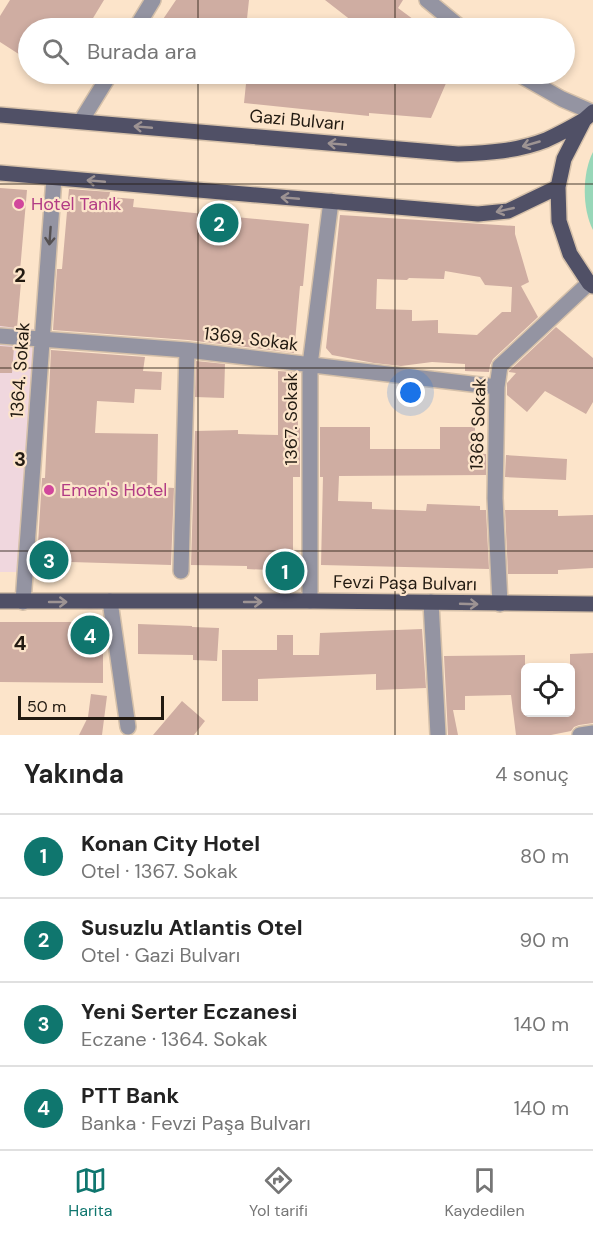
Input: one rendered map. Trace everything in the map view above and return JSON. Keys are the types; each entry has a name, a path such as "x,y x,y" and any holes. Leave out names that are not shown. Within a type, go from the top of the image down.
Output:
{"main road":[{"name":"Gazi Bulvarı","path":"0,115 458,154 488,153 546,140 590,115"},
{"path":"590,115 564,159 558,187 559,221 570,254 591,285"},
{"path":"0,173 478,214 508,211 558,187"},
{"name":"Fevzi Paşa Bulvarı","path":"0,601 593,604"}],"street":[{"path":"142,18 153,0"},
{"path":"427,0 449,18"},
{"path":"81,121 104,84"},
{"path":"536,84 590,115"},
{"name":"1364. Sokak","path":"23,602 54,178"},
{"name":"1367. Sokak","path":"310,602 310,365 331,201"},
{"name":"1368 Sokak","path":"500,604 495,498 497,387 500,366 591,285"},
{"name":"1369. Sokak","path":"0,336 187,350 497,387"},
{"path":"181,571 187,350"},
{"path":"110,602 130,731"},
{"path":"431,602 438,735"},
{"path":"580,735 593,733"}],"shaded area":[{"path":"0,326 46,330 33,572 0,572"}],"green space":[{"path":"593,152 593,230 585,202 585,180"}],"building":[{"path":"10,0 104,0 93,18 18,18 18,54 0,42 0,16"},
{"path":"176,0 249,0 247,18 164,18"},
{"path":"325,0 403,0 398,8 412,18 348,18"},
{"path":"246,84 446,84 431,118 369,113 369,116 244,103"},
{"path":"0,188 27,190 17,328 0,326"},
{"path":"69,189 110,192 109,197 134,199 133,207 309,224 294,353 188,340 53,330 57,269 62,269"},
{"path":"340,215 515,226 515,234 529,282 521,286 538,317 493,359 489,372 465,371 465,364 432,362 401,366 374,363 332,355 326,348","holes":["445,271 480,277 485,285 512,287 511,312 502,312 477,335 438,333 438,320 412,321 412,310 376,309 377,279 444,279"]},
{"path":"556,327 593,358 593,402 586,414 545,391 527,412 507,395 507,383 516,373 509,371"},
{"path":"0,346 14,347 12,373 0,373"},
{"path":"51,350 145,357 143,371 162,372 161,390 135,389 134,403 97,401 95,433 158,434 157,487 174,488 171,565 37,561 42,478 45,478"},
{"path":"196,361 225,364 224,398 195,397"},
{"path":"278,371 292,372 291,377 297,377 300,477 293,477 293,571 247,569 247,566 191,565 195,431 238,430 238,434 278,435"},
{"path":"320,427 370,427 370,449 440,449 440,427 475,427 475,453 486,454 486,475 339,476 338,501 372,502 372,509 426,511 427,504 480,506 480,510 486,510 489,569 321,565 323,477 320,477"},
{"path":"506,455 567,459 566,480 505,477"},
{"path":"505,510 558,510 558,516 593,515 593,568 558,570 558,574 508,574"},
{"path":"0,622 103,622 103,683 0,682"},
{"path":"138,624 219,628 217,661 193,660 193,655 138,654"},
{"path":"422,629 426,688 376,690 376,674 258,679 258,701 222,701 222,650 277,650 277,635 293,635 293,655 319,655 320,633"},
{"path":"593,653 593,723 579,725 571,731 551,735 516,735 511,695 465,696 465,710 453,710 458,735 448,735 444,656 525,655 525,663 521,663 521,717 575,717 575,663 570,663 570,654"},
{"path":"91,694 107,696 102,735 79,735 88,717"},
{"path":"182,701 205,721 194,735 153,735"}],"place":[{"name":"Hotel Tanik","path":"19,204"},
{"name":"Susuzlu Atlantis Otel","path":"219,223"},
{"name":"Emen's Hotel","path":"49,490"},
{"name":"Yeni Serter Eczanesi","path":"49,560"},
{"name":"Konan City Hotel","path":"285,571"},
{"name":"PTT Bank","path":"90,635"}]}
